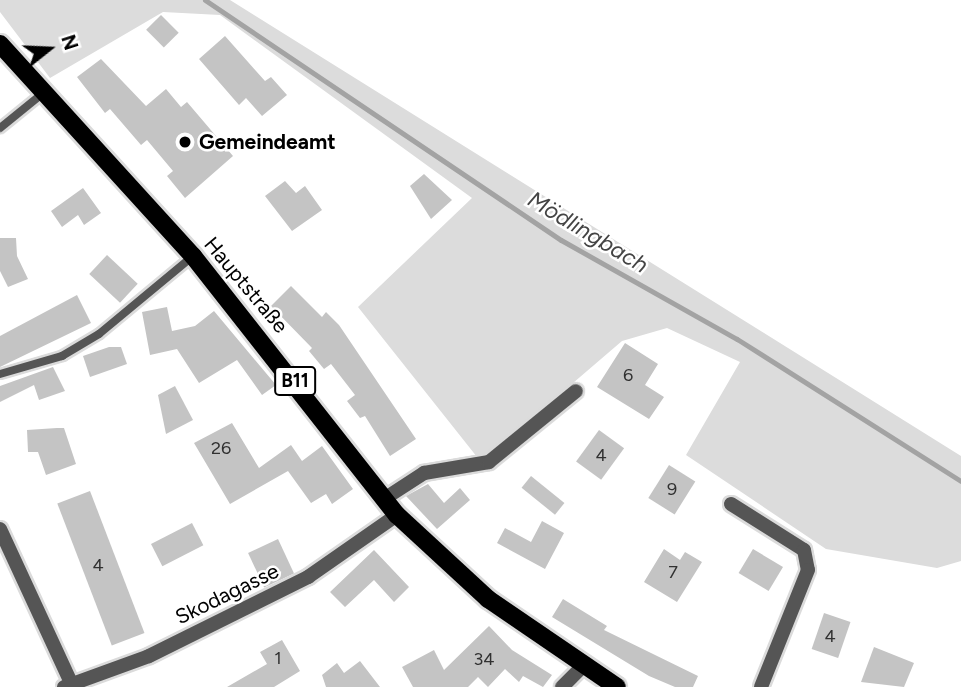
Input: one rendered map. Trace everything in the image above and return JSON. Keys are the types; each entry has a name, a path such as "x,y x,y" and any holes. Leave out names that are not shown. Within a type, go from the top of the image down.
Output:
{"main road":[{"name":"Hauptstraße","path":"0,44 193,256 397,515 488,599 617,687"}],"street":[{"path":"384,499 424,473 489,462 576,391"},
{"path":"731,504 804,550 808,570 761,687"},
{"name":"Skodagasse","path":"69,686 149,656 308,577 397,515"},
{"path":"0,529 69,686"},
{"path":"562,687 584,665"}],"lane":[{"path":"0,128 43,93"},
{"path":"0,374 62,356 99,334 193,256"}],"shaded area":[{"path":"0,0 230,0 961,456 961,561 937,568 826,549 686,455 740,362 667,328 622,341 481,462 358,307 472,198 220,15 163,12 50,78 0,12"}],"building":[{"path":"161,15 179,33 164,48 146,30"},
{"path":"225,36 265,81 271,77 287,95 262,116 246,98 239,105 199,59"},
{"name":"Gemeindeamt","path":"101,59 146,106 166,89 181,107 187,102 233,156 185,198 167,176 173,171 147,140 141,145 110,109 105,113 77,77"},
{"path":"424,174 452,200 431,219 410,186"},
{"path":"285,181 296,193 305,186 322,210 292,231 265,196"},
{"path":"83,188 101,213 84,225 78,215 62,227 51,211"},
{"path":"0,238 16,238 17,256 28,279 8,287 0,271"},
{"path":"107,255 138,284 120,303 89,274"},
{"path":"291,286 322,317 326,312 339,325 416,439 390,456 365,416 360,418 347,401 355,395 331,364 324,369 309,351 312,348 271,306"},
{"path":"77,295 91,323 0,367 0,336"},
{"path":"167,307 172,331 195,326 214,311 276,385 262,395 237,360 199,383 177,349 150,355 142,312"},
{"path":"625,343 658,364 645,385 664,397 649,419 597,387"},
{"path":"109,347 121,347 127,364 90,377 83,356"},
{"path":"53,367 65,391 39,400 34,385 0,402 0,386"},
{"path":"175,386 193,420 166,434 158,395"},
{"path":"232,423 259,468 291,445 302,461 322,446 353,489 332,504 326,494 311,503 288,471 230,504 194,443"},
{"path":"64,428 76,464 46,475 38,452 28,452 27,430"},
{"path":"599,430 624,448 601,480 576,462"},
{"path":"669,465 695,481 675,515 648,498"},
{"path":"531,476 564,503 555,515 522,488"},
{"path":"428,484 444,503 460,488 470,500 437,529 406,496"},
{"path":"90,491 144,633 112,645 57,504"},
{"path":"542,521 564,533 545,569 497,543 505,528 531,542"},
{"path":"192,523 203,545 162,566 151,544"},
{"path":"278,539 294,573 264,587 248,553"},
{"path":"664,549 680,560 685,552 702,562 677,602 644,582"},
{"path":"753,549 783,567 769,591 739,573"},
{"path":"374,550 409,587 394,602 374,580 345,607 330,592"},
{"path":"563,599 607,626 604,630 698,676 693,687 675,687 649,676 552,617"},
{"path":"824,613 850,622 838,658 812,649"},
{"path":"489,626 512,650 552,675 543,687 523,676 519,682 505,669 488,687 478,677 468,687 413,687 402,667 434,650 444,670"},
{"path":"282,640 300,671 274,687 227,687 267,664 260,652"},
{"path":"874,647 914,663 904,687 861,682"},
{"path":"360,661 380,687 326,687 322,675 337,663 344,673"}],"waterway":[{"name":"Mödlingbach","path":"205,0 561,240 737,339 961,481"}],"place":[{"name":"Gemeindeamt","path":"185,142"}]}
